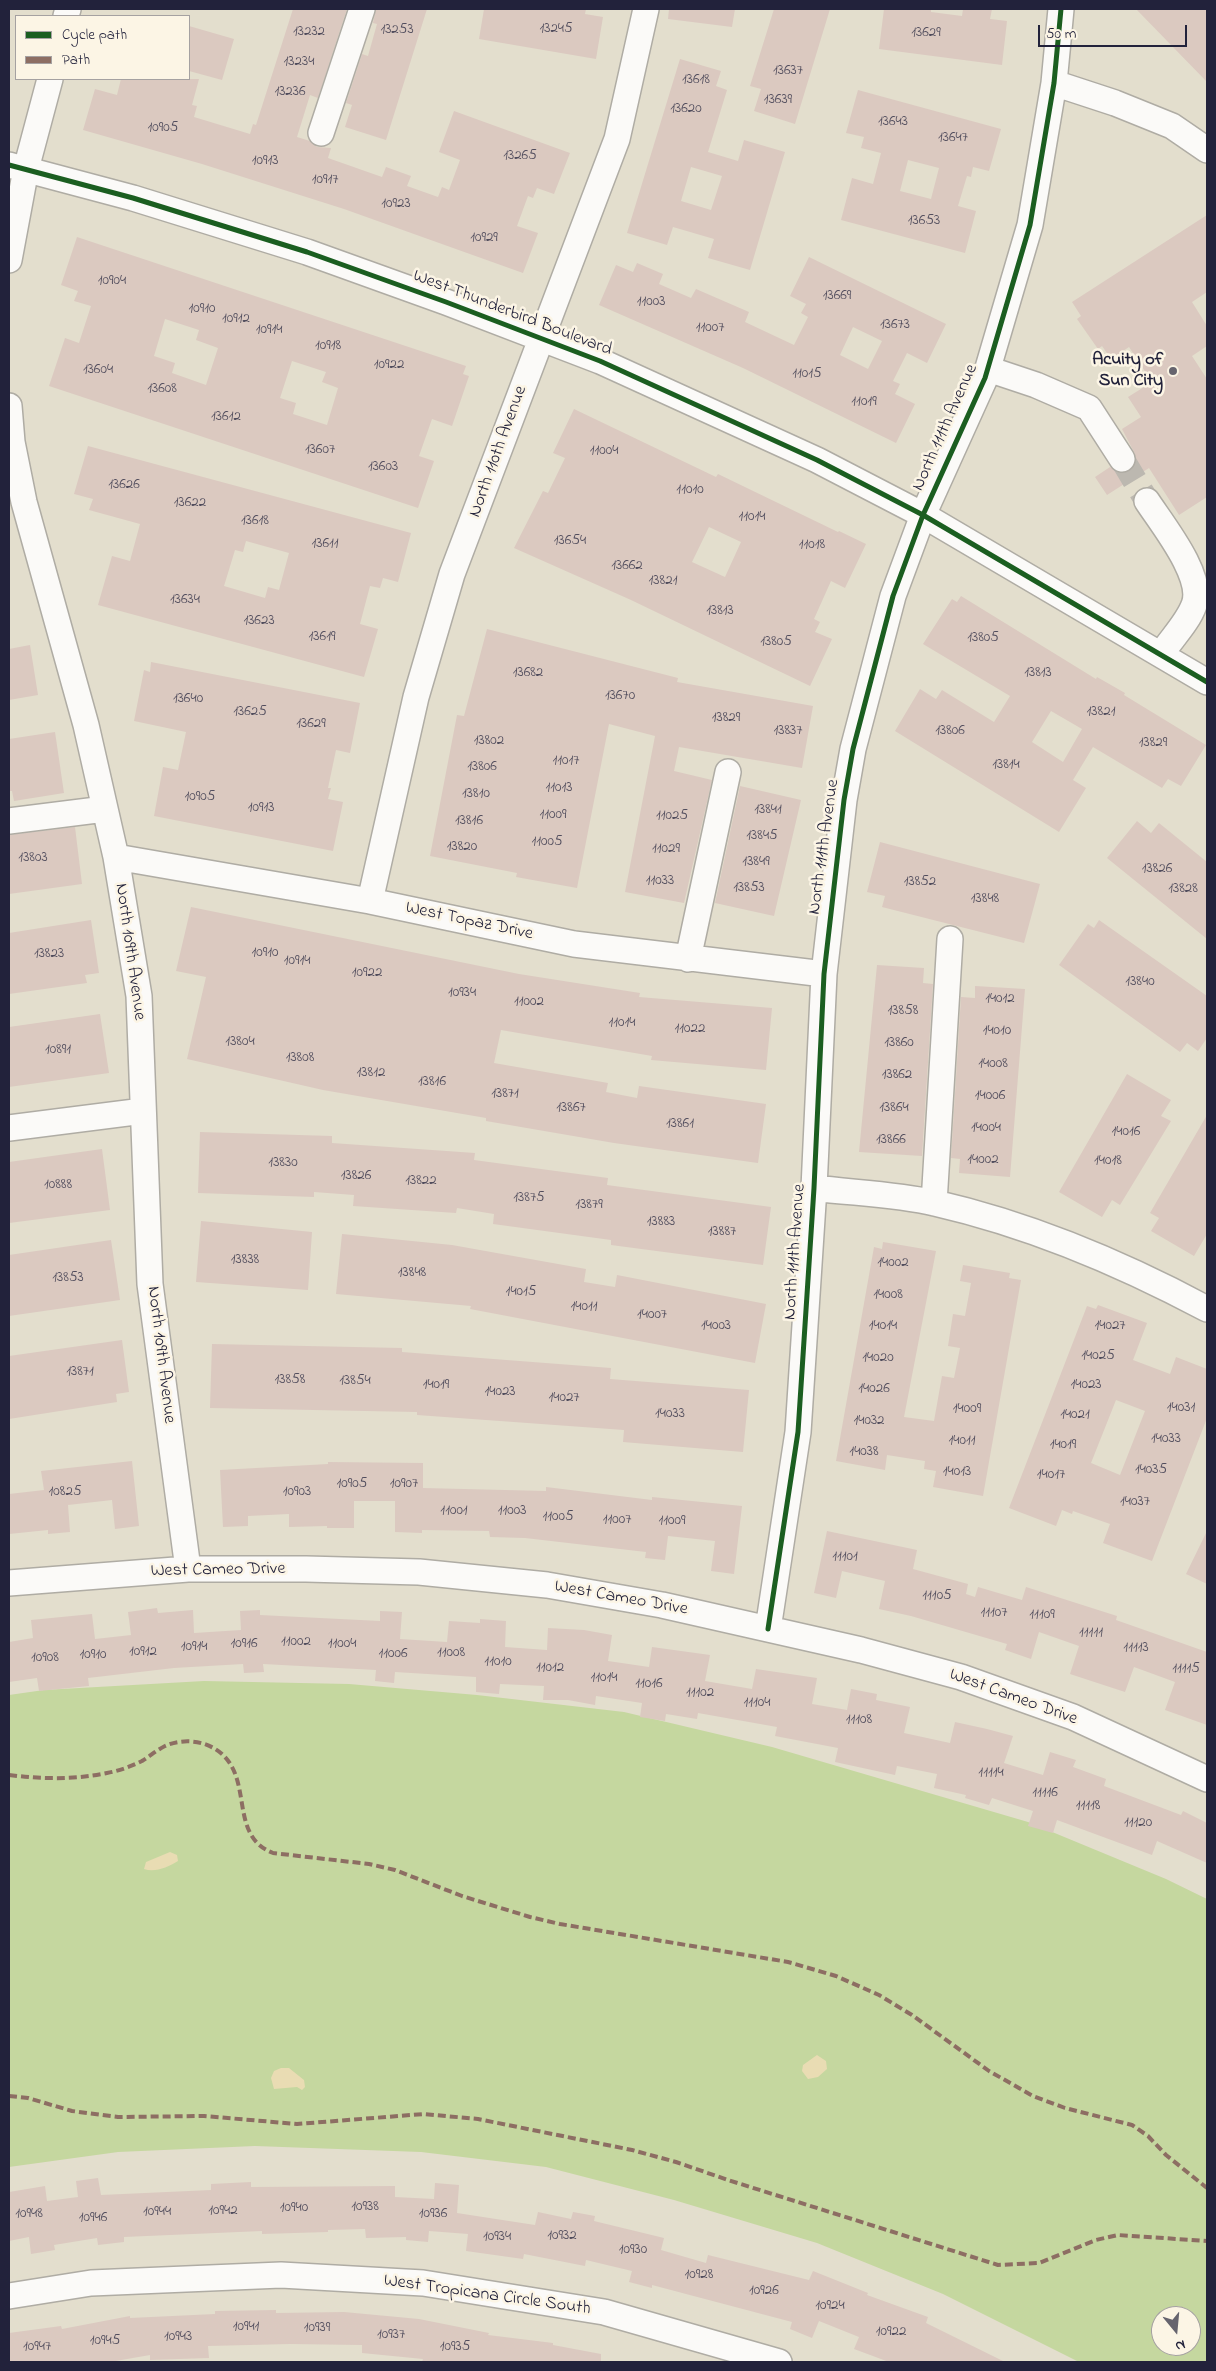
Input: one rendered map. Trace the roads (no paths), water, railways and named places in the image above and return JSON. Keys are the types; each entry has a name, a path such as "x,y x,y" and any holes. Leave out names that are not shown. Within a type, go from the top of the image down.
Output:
{"street":[{"path":"321,132 362,9"},
{"name":"North 110th Avenue","path":"370,900 416,697 452,574 498,459 540,338 617,139 646,9"},
{"name":"North 111th Avenue","path":"768,1629 798,1432 814,1188 824,974 841,820 853,749 893,596 923,515 988,369 1030,225 1054,83 1061,9"},
{"path":"9,260 17,167 50,80"},
{"path":"1054,83 1115,103 1172,126 1207,150"},
{"name":"West Thunderbird Boulevard","path":"17,167 133,198 280,244 446,302 600,361 782,444 923,515 1207,682"},
{"path":"988,369 1036,385 1089,408 1122,459"},
{"name":"North 109th Avenue","path":"9,406 17,504 86,725 116,857 139,996 150,1284 188,1569"},
{"path":"1147,501 1179,551 1195,585 1194,605 1162,654"},
{"path":"688,959 728,772"},
{"path":"9,821 105,809"},
{"name":"West Topaz Drive","path":"116,857 370,900 574,944 824,974"},
{"path":"934,1203 950,939"},
{"path":"9,1128 143,1111"},
{"path":"814,1188 934,1203 1058,1238 1154,1281 1207,1309"},
{"name":"West Cameo Drive","path":"9,1583 188,1569 306,1569 438,1574 547,1585 662,1605 861,1650 961,1678 1073,1718 1207,1779"},
{"name":"West Tropicana Circle South","path":"9,2296 92,2283 281,2275 423,2283 604,2312 779,2362"}],"tunnel":[{"path":"1122,459 1147,501"}],"place":[{"name":"Acuity of Sun City","path":"1173,371"}]}
